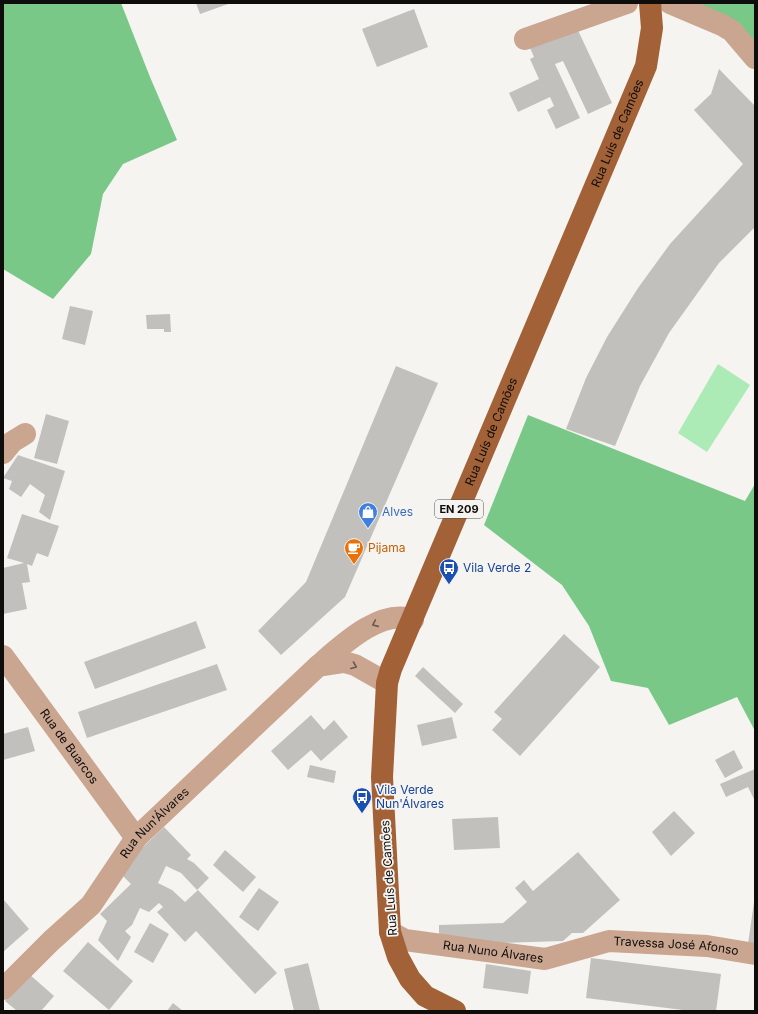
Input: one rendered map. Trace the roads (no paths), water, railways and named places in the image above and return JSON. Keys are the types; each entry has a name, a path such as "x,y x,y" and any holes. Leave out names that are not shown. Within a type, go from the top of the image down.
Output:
{"main road":[{"name":"Rua Luís de Camões","path":"455,1011 425,996 410,979 398,957 390,932 382,776 387,683 391,669 646,66 652,28 650,3"}],"street":[{"path":"526,39 627,3"},
{"path":"677,4 732,31 755,58"},
{"path":"3,453 12,442 25,434"},
{"name":"Rua Nun'Álvares","path":"3,989 51,941 91,905 136,838 318,666 347,642 376,623 404,617 413,620"},
{"name":"Rua de Buarcos","path":"3,656 136,838"},
{"path":"318,666 344,662 355,665 387,683"},
{"name":"Rua Nuno Álvares","path":"390,932 405,940 545,959 597,944"},
{"name":"Travessa José Afonso","path":"597,944 609,941 707,946 755,954"}],"place":[{"name":"Alves","path":"368,529"},
{"name":"Pijama","path":"354,565"},
{"name":"Vila Verde 2","path":"449,585"},
{"name":"Vila Verde Nun'Álvares","path":"362,814"}]}
